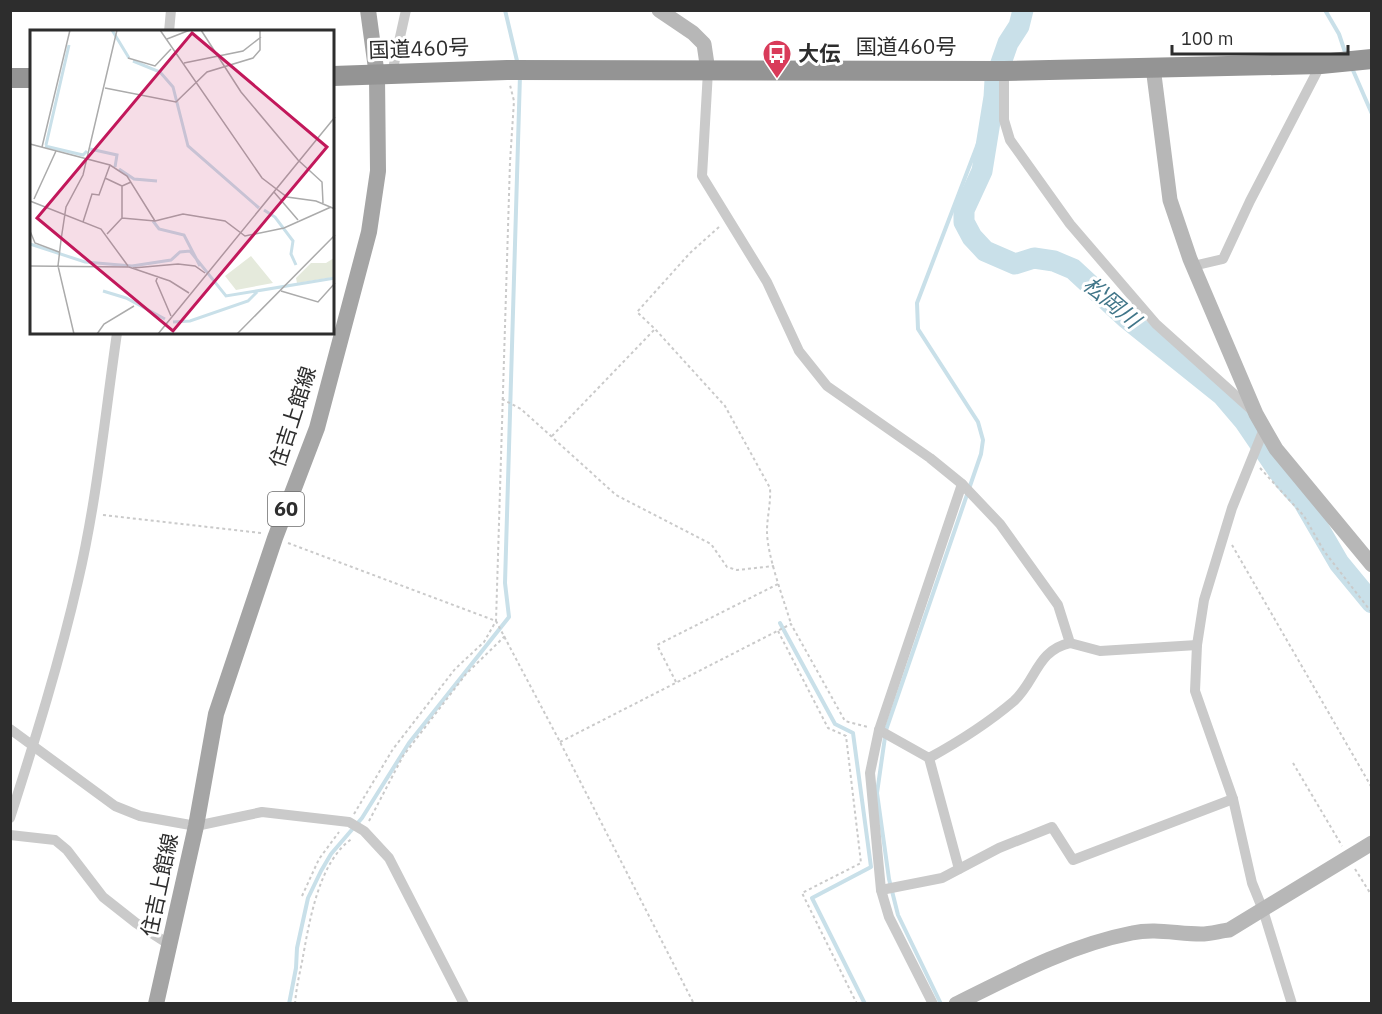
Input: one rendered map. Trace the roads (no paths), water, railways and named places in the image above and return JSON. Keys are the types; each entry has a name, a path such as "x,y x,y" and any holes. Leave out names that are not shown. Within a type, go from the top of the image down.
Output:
{"highway":[{"name":"国道460号","path":"334,76 507,70 1004,71 1321,64 1371,59"},
{"path":"10,78 30,78"}],"main road":[{"name":"住吉上館線","path":"156,1004 196,826 216,714 275,538 317,428 369,232 378,171 384,74 368,10"}],"street":[{"path":"169,30 171,10"},
{"path":"384,74 406,10"},
{"path":"658,10 693,33 704,44 708,71 702,176 767,282 799,351 826,386 930,458 962,484 1000,524 1058,605 1071,643"},
{"path":"1193,266 1223,259 1250,201 1321,64"},
{"path":"1153,67 1170,200 1193,266 1257,414 1276,449 1371,565"},
{"path":"1004,71 1004,120 1010,140 1070,224 1156,324 1257,414"},
{"path":"10,818 33,746 78,581 91,513 117,334"},
{"path":"1264,429 1232,508 1204,600 1197,645 1195,691 1233,799 1252,883 1263,909 1292,1004"},
{"path":"933,1004 889,917 881,890 870,772 879,730 962,484"},
{"path":"929,758 969,736 1016,699 1046,656 1058,646 1071,643 1100,651 1197,645"},
{"path":"10,729 115,806 140,816 196,826 262,812 349,822 364,831 389,858 464,1004"},
{"path":"879,730 929,758 959,869"},
{"path":"881,890 942,878 999,848 1052,827 1073,860 1233,799"},
{"path":"10,836 55,840 67,850 103,897 136,923 170,945"},
{"path":"956,1004 1026,969 1082,947 1133,933 1163,931 1203,934 1229,930 1371,843"}],"waterway":[{"path":"505,10 518,65"},
{"name":"松岡川","path":"1023,10 1019,26 1008,43 995,80 982,171 964,210 964,222 972,237 985,251 1015,264 1034,258 1054,261 1073,269 1126,318 1222,395 1245,422 1285,481 1303,501 1339,563 1372,603"},
{"path":"1325,10 1339,34 1346,55"},
{"path":"1352,68 1372,114"},
{"path":"289,1004 296,968 297,948 308,898 321,871 331,854 362,818 409,743 509,617 505,583 520,75"},
{"path":"941,1004 898,915 889,879 877,793 886,730 981,454 983,440 978,422 918,329 917,303 979,141 991,120"},
{"path":"780,623 835,724 853,733 871,867 812,898 865,1004"}],"place":[{"name":"大伝","path":"777,80"}]}
